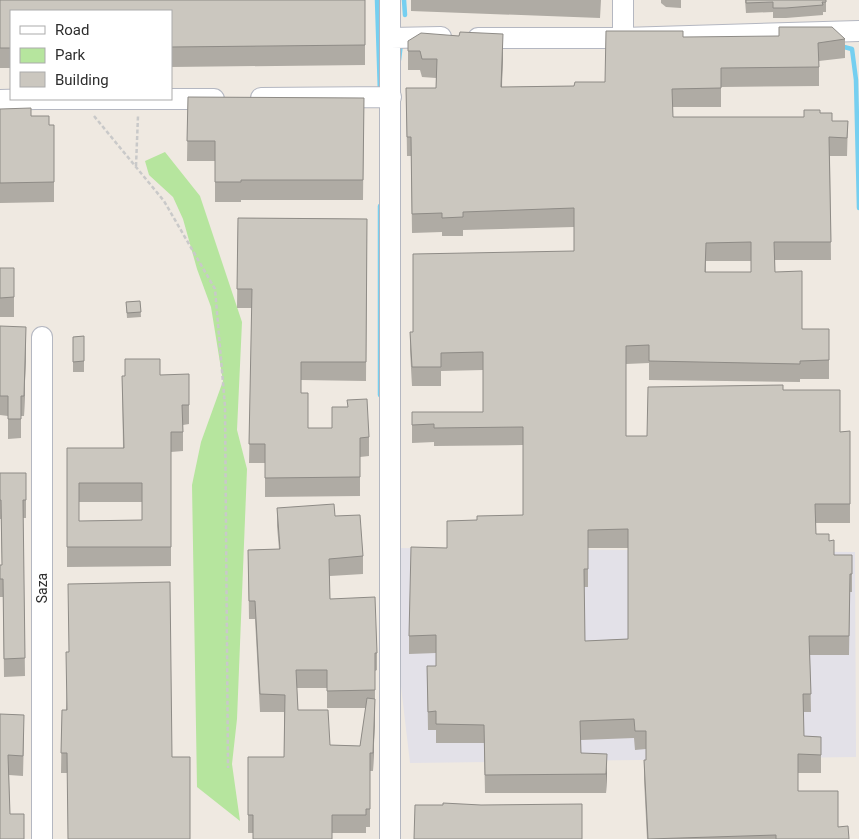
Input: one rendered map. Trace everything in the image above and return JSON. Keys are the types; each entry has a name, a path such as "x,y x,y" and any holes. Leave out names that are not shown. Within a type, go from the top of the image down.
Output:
{"street":[{"path":"390,0 390,839"},
{"path":"623,0 623,38"},
{"path":"391,38 623,38 859,31"},
{"path":"172,98 391,97"},
{"path":"172,100 391,97"},
{"name":"Saza","path":"42,337 42,839"}],"path":[{"path":"81,100 164,201 214,289 225,406 228,768"},
{"path":"136,167 138,100"}],"shaded area":[{"path":"395,548 855,552 856,757 410,763 398,661"}],"green space":[{"path":"165,152 200,196 242,322 237,430 247,469 237,719 232,764 240,821 197,787 192,485 201,442 223,381 211,307 197,269 183,219 173,197 149,175 145,161"}],"building":[{"path":"0,0 365,0 365,45 172,47 172,10 10,10 10,48 0,48"},
{"path":"746,0 826,0 826,2 822,2 823,5 773,8 773,2 746,3"},
{"path":"779,27 832,27 845,39 818,43 819,67 721,68 721,88 672,89 673,117 804,117 804,110 820,110 820,113 832,113 832,121 848,121 847,138 829,137 831,242 774,242 775,272 802,271 802,329 829,329 829,360 800,361 800,364 649,361 649,345 626,346 626,436 647,436 648,387 783,385 783,390 840,390 840,432 850,431 850,504 815,504 816,534 829,534 829,541 834,540 834,555 852,555 849,636 809,636 811,694 803,694 804,736 821,737 821,755 798,754 798,791 838,791 838,827 848,826 849,839 776,839 776,835 648,839 644,760 646,760 646,731 635,731 634,719 580,721 581,753 607,754 606,774 485,775 484,725 436,724 436,711 428,712 427,666 436,666 436,635 409,636 411,547 447,548 447,521 477,520 477,516 523,515 523,427 434,428 434,424 412,425 412,412 483,412 483,352 441,353 441,367 412,367 410,332 413,332 413,254 574,251 574,208 463,212 463,217 442,218 442,213 412,214 411,137 407,137 406,88 436,88 437,59 422,59 420,51 408,51 408,41 421,33 459,36 460,32 503,34 501,87 574,86 575,82 605,82 606,31 683,31 683,37 779,36","holes":["751,242 751,272 705,272 706,243","628,529 628,639 585,641 584,569 588,569 588,530"]},
{"path":"188,97 364,98 363,180 241,180 241,182 215,182 215,141 187,141"},
{"path":"31,108 31,116 49,116 49,125 54,125 54,182 0,183 0,109"},
{"path":"238,218 367,219 366,362 301,362 301,393 308,393 308,428 332,428 332,407 348,407 347,400 367,399 369,437 360,438 360,477 265,478 265,444 249,444 252,289 237,289"},
{"path":"0,268 14,268 14,297 0,298"},
{"path":"140,301 141,312 127,313 126,302"},
{"path":"0,326 26,327 24,396 21,396 21,419 8,419 8,396 0,396"},
{"path":"84,336 84,361 73,362 73,337"},
{"path":"125,359 160,359 160,375 189,374 189,405 182,405 183,432 171,432 171,547 67,547 67,448 124,448 122,376 125,376","holes":["79,483 142,483 142,520 79,521"]},
{"path":"0,473 26,473 26,500 23,500 25,658 4,659 3,579 0,579 0,565 2,565"},
{"path":"334,504 335,516 360,515 363,556 329,559 330,599 375,597 377,653 375,653 375,690 327,691 327,670 296,670 298,710 328,710 330,745 360,746 367,698 375,699 373,753 370,753 370,809 366,809 366,815 332,815 332,839 253,839 253,815 248,815 248,757 284,757 285,695 260,694 255,601 249,601 248,550 280,549 277,508"},
{"path":"170,582 172,757 190,757 190,839 68,839 67,753 61,753 62,710 67,710 66,652 69,652 68,584"},
{"path":"0,714 24,715 23,756 8,755 10,814 24,814 24,839 0,839"},
{"path":"443,803 481,805 582,804 582,839 414,839 415,805 443,805"}],"waterway":[{"path":"377,0 380,93"},
{"path":"404,0 405,15"},
{"path":"399,60 401,43"},
{"path":"840,46 852,49 856,80 859,208"},
{"path":"380,206 380,395"}]}
